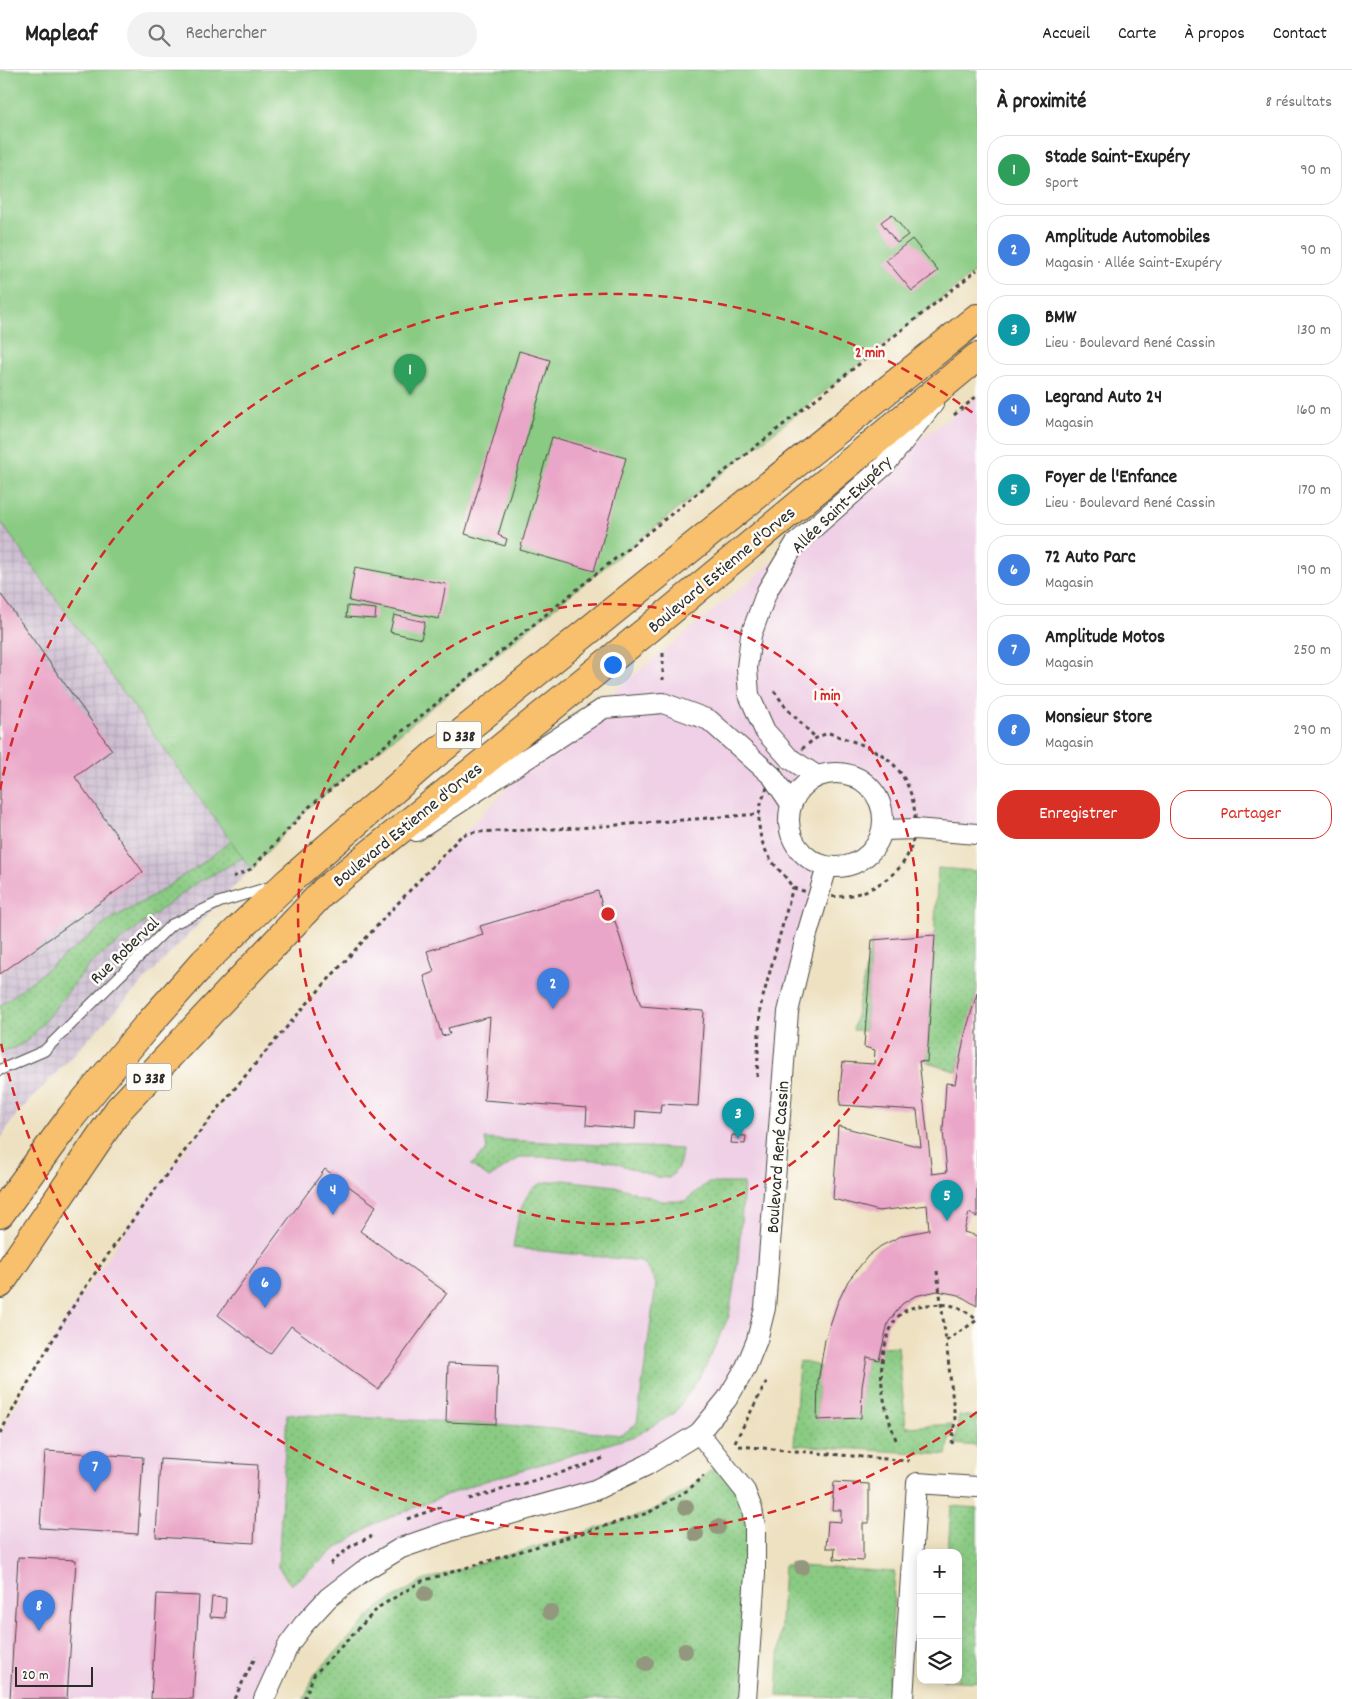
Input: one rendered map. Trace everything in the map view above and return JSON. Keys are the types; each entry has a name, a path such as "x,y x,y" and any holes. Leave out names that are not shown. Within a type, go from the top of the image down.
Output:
{"main road":[{"name":"Boulevard Estienne d'Orves","path":"0,1214 72,1116 145,1028 204,962 288,882 456,737 977,318"},
{"name":"Boulevard Estienne d'Orves","path":"0,1284 119,1109 324,891 650,628 969,363"}],"street":[{"name":"Allée Saint-Exupéry","path":"817,776 789,758 765,731 749,696 747,668 751,635 767,591 795,544 884,466 969,363"},
{"path":"324,891 604,708 663,703 709,720 772,776 791,804"},
{"path":"835,772 852,775 867,784 878,797 884,813 883,830 875,847 862,860 845,867 827,867 812,861 799,851 791,837 788,820 791,804 802,788 817,776 835,772"},
{"path":"883,830 915,829 977,834"},
{"name":"Boulevard René Cassin","path":"264,1699 289,1644 304,1624 328,1598 363,1571 401,1548 450,1531 595,1490 647,1465 699,1433 727,1399 746,1367 757,1340 765,1308 788,1012 827,867"},
{"path":"699,1433 727,1454 752,1509 755,1526 755,1574 746,1699"},
{"path":"903,1699 916,1484 977,1488"}],"lane":[{"name":"Rue Roberval","path":"1,1072 44,1052 171,925 220,902 288,882"}],"path":[{"path":"948,421 977,396"},
{"path":"770,684 787,709 815,737"},
{"path":"829,733 869,747 886,758 900,772 910,790 915,809 915,829 909,851 897,871 879,886 858,895 835,898 793,887 775,867 766,851 761,833 760,814 763,794 772,776 789,758 815,737 829,733"},
{"path":"0,1433 36,1368 91,1280 201,1130 262,1055 462,835 475,832 760,814"},
{"path":"757,1084 760,1008 793,887"},
{"path":"937,1271 956,1419 952,1444"},
{"path":"896,1440 882,1394 880,1367 891,1323 902,1312 918,1306 942,1305 961,1307 977,1320 946,1341"},
{"path":"304,1699 314,1675 379,1607 422,1581 648,1513 688,1490 727,1454 918,1462"}],"shaded area":[{"path":"977,397 977,834 883,830 883,813 878,797 867,784 852,775 835,772 817,776 806,783 797,793 791,804 789,820 791,837 799,851 812,861 827,867 805,941 765,1308 727,1399 647,1465 450,1531 328,1598 264,1699 0,1699 0,1433 67,1317 142,1207 262,1055 436,862 552,742 795,544 884,466"},
{"path":"0,521 251,869 16,1115 0,1140"}],"green space":[{"path":"0,70 977,70 977,270 586,582 309,807 251,869 0,521"},
{"path":"231,841 243,858 195,884 92,962 30,1039 12,1049 0,1051 0,1006 113,918 150,898 201,864"},
{"path":"938,868 977,871 977,991 957,1072 927,1062"},
{"path":"872,940 865,1031 853,1030"},
{"path":"485,1139 682,1149 679,1165 669,1178 656,1177 609,1161 521,1157 489,1178 471,1165 487,1150"},
{"path":"564,1180 615,1186 662,1201 685,1201 707,1183 744,1183 738,1260 729,1316 703,1372 675,1413 635,1436 472,1485 376,1523 333,1551 291,1585 278,1567 287,1414 496,1424 622,1435 637,1423 656,1284 650,1272 641,1261 513,1248 520,1212 528,1195 540,1184"},
{"path":"898,1346 906,1427 952,1424 947,1455 794,1445 799,1361 819,1366 817,1420 860,1418 862,1387 867,1357 881,1347"},
{"path":"959,1415 977,1417 977,1446 955,1444"},
{"path":"721,1461 752,1509 746,1699 304,1699 314,1675 379,1607 422,1581 648,1513 688,1490"},
{"path":"951,1506 977,1508 977,1682 962,1681 962,1549 948,1549"},
{"path":"784,1565 895,1572 888,1699 777,1696"}],"building":[{"path":"892,214 908,235 897,243 881,222"},
{"path":"912,239 938,271 912,291 886,260"},
{"path":"519,351 550,360 498,535 507,539 505,546 465,534"},
{"path":"552,437 626,458 594,571 520,550"},
{"path":"355,567 446,584 439,619 349,601"},
{"path":"0,593 112,750 75,777 143,872 0,974"},
{"path":"347,606 376,609 375,619 346,617"},
{"path":"394,615 425,622 421,639 390,632"},
{"path":"598,891 607,923 615,921 641,1006 704,1011 698,1106 661,1104 660,1113 636,1111 635,1129 586,1125 587,1108 484,1100 490,1017 448,1028 450,1034 442,1036 424,976 434,972 427,951 483,934 480,926"},
{"path":"935,935 927,1062 919,1061 932,1174 947,1172 943,1131 946,1083 955,1084 965,1034 977,993 977,1217 969,1213 964,1232 977,1236 977,1306 959,1295 937,1291 915,1296 902,1304 888,1323 879,1360 867,1357 862,1387 861,1418 817,1420 818,1381 825,1340 837,1304 848,1281 868,1256 881,1246 903,1235 929,1230 927,1205 879,1211 833,1199 838,1126 921,1147 917,1110 840,1105 841,1079 843,1062 874,1064 875,1050 864,1047 872,940"},
{"path":"732,1135 746,1136 745,1144 731,1143"},
{"path":"325,1169 376,1206 360,1231 447,1293 378,1389 291,1326 270,1354 218,1315"},
{"path":"448,1363 498,1365 496,1424 446,1422"},
{"path":"45,1451 143,1457 138,1534 40,1528"},
{"path":"160,1459 258,1465 254,1543 156,1537"},
{"path":"834,1482 869,1484 869,1523 863,1523 863,1561 834,1559 835,1548 826,1548 828,1521 841,1522 841,1510 832,1510"},
{"path":"18,1557 76,1560 67,1699 10,1699"},
{"path":"157,1594 199,1596 193,1699 151,1699"},
{"path":"212,1597 226,1598 225,1618 210,1617"}],"place":[{"name":"Stade Saint-Exupéry","path":"410,395"},
{"name":"Amplitude Automobiles","path":"553,1009"},
{"name":"BMW","path":"738,1139"},
{"name":"Legrand Auto 24","path":"333,1215"},
{"name":"Foyer de l'Enfance","path":"947,1221"},
{"name":"72 Auto Parc","path":"265,1308"},
{"name":"Amplitude Motos","path":"95,1492"},
{"name":"Monsieur Store","path":"39,1631"}]}
